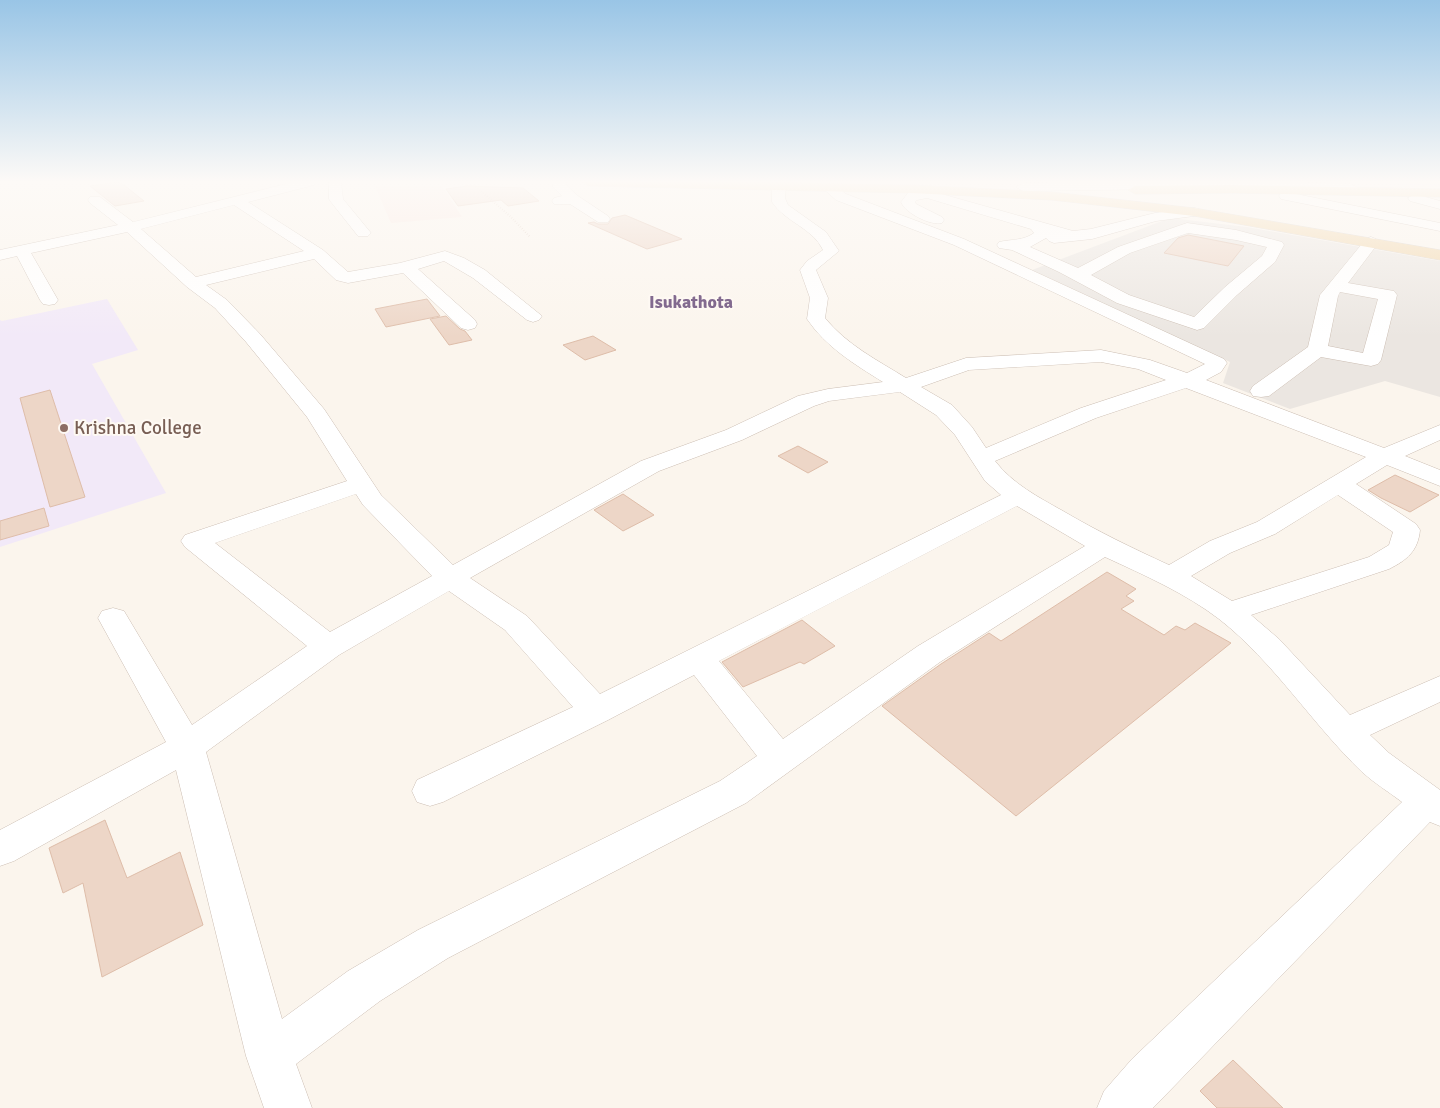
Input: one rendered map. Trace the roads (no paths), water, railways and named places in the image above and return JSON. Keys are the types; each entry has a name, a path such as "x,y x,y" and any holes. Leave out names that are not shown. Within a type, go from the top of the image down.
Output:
{"main road":[{"path":"1323,234 1440,255"},
{"path":"1362,234 1440,247"}],"street":[{"path":"0,255 97,234"},
{"path":"139,234 221,304 253,338 316,414 372,500 450,578 516,623 596,711"},
{"path":"288,234 317,253 342,276 348,278 406,266 441,256 450,258 486,279 533,316"},
{"path":"818,234 829,245 830,251 826,257 812,264 808,270 819,298 816,319 829,335 852,354 906,385 944,410 964,432 981,460 994,476 1018,496 1104,546 1170,576 1229,612 1268,647 1345,732 1376,763 1433,805 1149,1076 1121,1108"},
{"path":"937,234 959,242 1217,363 1213,369 1188,380 1132,396 981,460"},
{"path":"974,234 1001,244 1016,246 1078,275 1123,299 1197,324 1231,291 1269,259 1276,245 1227,234"},
{"path":"1016,246 1035,234"},
{"path":"1044,234 1072,236 1093,234"},
{"path":"1078,275 1124,250 1171,234"},
{"path":"1261,391 1317,350 1329,295 1371,242"},
{"path":"22,251 49,300"},
{"path":"193,282 317,253"},
{"path":"406,266 468,324"},
{"path":"1317,350 1370,360 1388,295 1336,286"},
{"path":"0,849 187,747 328,647 650,466 734,435 806,401 828,395 906,385 966,364 1101,356 1143,364 1188,380 1440,479"},
{"path":"1170,576 1220,546 1266,528 1340,485 1385,456 1440,432"},
{"path":"328,647 195,541 361,484"},
{"path":"1229,612 1379,563 1396,554 1401,549 1406,543 1407,530 1340,485"},
{"path":"430,791 596,711 1018,496"},
{"path":"269,1056 364,986 433,944 733,792 929,654 1104,546"},
{"path":"113,618 187,747 208,819 269,1056 288,1108"},
{"path":"698,658 779,759"},
{"path":"1345,732 1440,688"}],"place":[{"name":"Krishna College","path":"64,428"}],"district":[{"name":"Isukathota","path":"691,302"}]}
